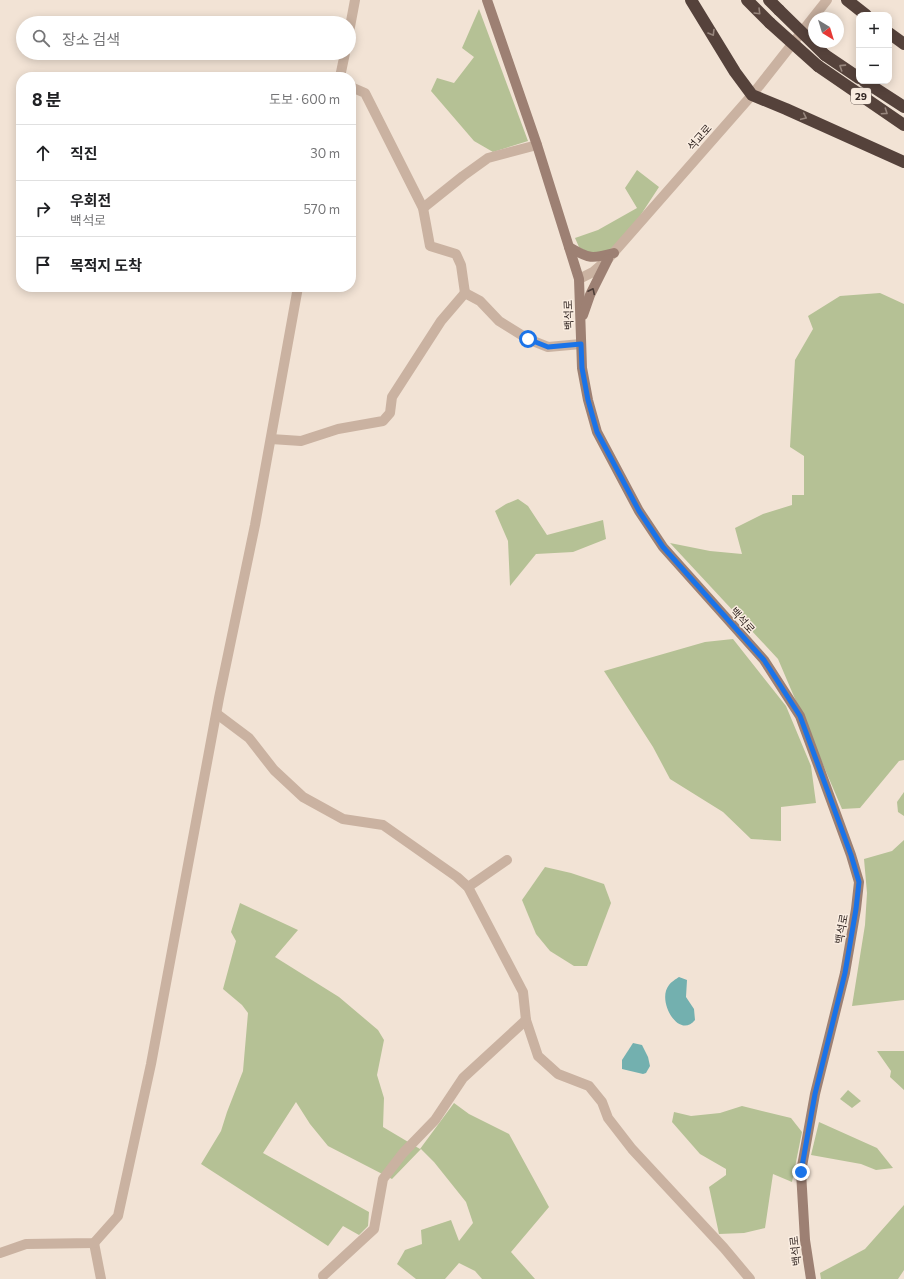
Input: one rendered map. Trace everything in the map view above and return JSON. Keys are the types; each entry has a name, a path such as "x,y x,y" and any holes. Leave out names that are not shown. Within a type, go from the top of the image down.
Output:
{"highway":[{"path":"691,0 735,72 752,95 904,162"},
{"name":"29","path":"747,0 818,66 904,125"},
{"name":"29","path":"769,0 824,56 856,76"},
{"path":"847,0 863,12"},
{"path":"861,0 865,12"},
{"path":"892,35 904,44"},
{"name":"29","path":"869,84 904,107"}],"street":[{"path":"352,16 355,0"},
{"name":"백석로","path":"487,0 537,145 579,279 582,368 588,400 597,432 639,511 663,547 764,660 800,716 851,855 859,882 845,973 815,1094 801,1172 805,1240 810,1279"},
{"name":"석교로","path":"579,279 593,272 611,256 752,95 827,0"},
{"path":"341,72 344,60"},
{"path":"270,439 301,441 338,429 383,421 390,413 392,397 441,321 465,293 461,265 456,254 430,246 423,208 365,93 356,88"},
{"path":"423,208 488,158 537,145"},
{"path":"569,247 588,257 611,256"},
{"path":"581,324 588,300 611,256"},
{"path":"0,1253 26,1244 94,1243 118,1216 151,1064 219,698 255,526 297,292"},
{"path":"465,293 480,301 499,321 528,339 548,347 581,344"},
{"path":"217,714 249,738 274,770 303,797 343,819 383,825 457,877 468,887 523,992 526,1020 538,1056 558,1074 589,1086 602,1102 608,1118 632,1149 724,1248 750,1279"},
{"path":"468,887 507,860"},
{"path":"324,1278 374,1229 383,1179 403,1153 435,1120 463,1078 526,1020"},
{"path":"94,1243 101,1279"}],"green space":[{"path":"479,9 528,141 493,152 474,141 431,91 437,78 454,83 474,57 462,48"},
{"path":"637,170 659,187 640,216 613,250 591,254 579,247 575,238 598,230 637,208 625,188"},
{"path":"880,293 904,304 904,760 899,761 860,808 842,809 778,659 670,543 710,551 742,554 735,528 763,514 792,505 792,495 804,495 804,456 790,447 795,360 813,329 808,316 840,296"},
{"path":"518,499 528,506 547,535 603,520 606,539 573,552 536,554 510,586 508,541 495,511"},
{"path":"733,639 786,706 811,766 816,803 781,807 781,841 751,839 723,812 670,779 653,747 604,671 705,642"},
{"path":"904,792 904,816 898,812 897,802"},
{"path":"904,840 904,1000 852,1006 865,925 867,893 864,859 892,851"},
{"path":"545,867 571,873 604,884 611,903 587,966 574,966 550,951 536,934 522,900"},
{"path":"240,903 298,930 275,957 339,997 378,1030 384,1040 377,1075 384,1098 383,1127 420,1149 454,1103 469,1114 509,1134 549,1207 511,1252 535,1279 482,1279 475,1271 459,1263 445,1279 416,1279 397,1264 405,1250 422,1244 421,1230 451,1220 459,1241 473,1223 466,1202 434,1162 421,1149 392,1179 328,1146 310,1124 296,1102 263,1153 369,1212 368,1226 359,1235 343,1226 328,1246 201,1164 221,1131 243,1071 248,1013 242,1005 223,989 236,941 231,932"},
{"path":"877,1051 904,1051 904,1090 890,1077 891,1071"},
{"path":"848,1090 861,1101 852,1108 840,1099"},
{"path":"742,1106 791,1118 802,1132 792,1182 773,1174 765,1228 744,1233 719,1234 709,1187 726,1175 726,1169 700,1154 672,1122 674,1112 691,1116 720,1113"},
{"path":"819,1122 877,1148 893,1168 876,1170 861,1164 811,1155"},
{"path":"904,1205 904,1270 898,1279 821,1279 820,1273 865,1249"}],"water":[{"path":"679,977 687,980 686,997 694,1009 695,1020 689,1025 682,1025 676,1022 667,1008 665,1000 669,985"},
{"path":"633,1043 642,1045 648,1057 650,1066 646,1073 643,1074 622,1069 622,1060"}],"route":[{"path":"528,339 548,347 581,344 582,368 588,400 597,432 639,511 663,547 764,660 800,716 851,855 859,882 856,909 845,973 815,1094 801,1172"}]}
